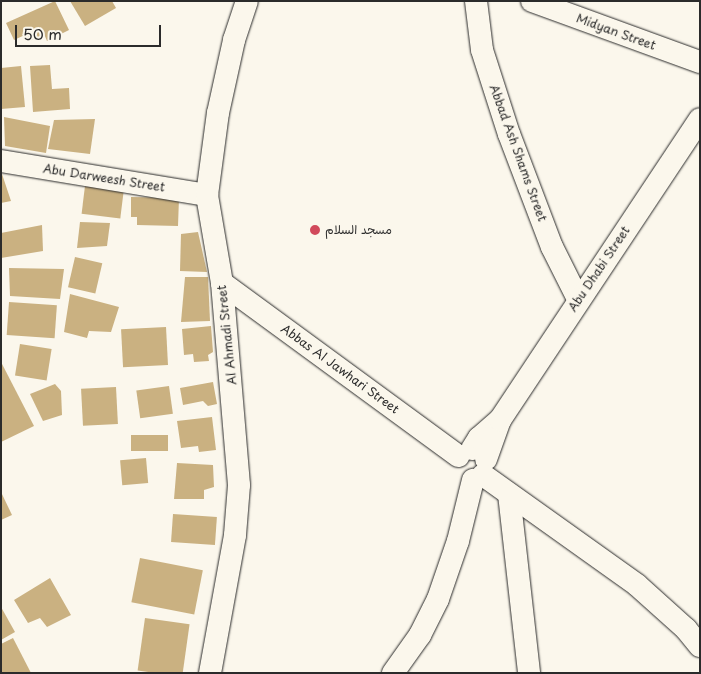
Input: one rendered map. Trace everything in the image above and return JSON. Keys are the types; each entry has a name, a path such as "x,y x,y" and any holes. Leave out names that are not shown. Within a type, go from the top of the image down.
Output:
{"street":[{"name":"Al Ahmadi Street","path":"210,673 238,508 238,462 222,283 208,195 210,158 234,40 247,1"},
{"name":"Abbad Ash Shams Street","path":"476,1 482,50 510,134 552,247 578,299"},
{"name":"Midyan Street","path":"532,1 700,62"},
{"name":"Abu Dhabi Street","path":"393,673 420,636 438,599 458,541 479,438 500,420 578,299 700,119"},
{"name":"Abu Darweesh Street","path":"1,161 208,195"},
{"name":"Abbas Al Jawhari Street","path":"222,283 474,464 509,494 637,586 686,629 700,646"},
{"path":"509,494 529,673"}],"building":[{"path":"55,1 69,30 47,41 44,34 30,41 27,34 14,40 6,23"},
{"path":"70,1 112,1 116,8 85,26"},
{"path":"50,65 52,89 69,88 70,109 33,112 30,66"},
{"path":"21,66 25,107 1,109 1,68"},
{"path":"4,117 50,126 46,153 5,146"},
{"path":"95,119 90,154 48,149 54,120"},
{"path":"1,171 11,201 1,203"},
{"path":"85,186 124,191 120,219 82,214"},
{"path":"131,197 179,198 178,226 137,225 137,217 131,217"},
{"path":"80,222 110,223 107,246 77,248"},
{"path":"42,225 43,251 1,258 1,233"},
{"path":"198,232 207,272 180,271 181,234"},
{"path":"75,257 102,263 95,294 68,287"},
{"path":"9,268 64,269 60,299 10,296"},
{"path":"185,277 208,277 210,321 181,322"},
{"path":"70,294 119,307 111,332 89,331 87,338 64,332"},
{"path":"9,302 57,305 55,338 7,335"},
{"path":"211,326 213,352 208,355 209,361 194,362 193,354 184,355 182,329"},
{"path":"166,327 168,365 123,367 121,329"},
{"path":"20,344 52,349 47,381 15,376"},
{"path":"1,362 34,426 1,442"},
{"path":"213,382 217,404 208,406 203,401 183,405 180,388"},
{"path":"55,384 61,391 62,415 43,421 30,394"},
{"path":"169,386 173,414 140,418 136,391"},
{"path":"116,387 118,424 83,426 81,389"},
{"path":"212,417 216,450 199,452 198,446 181,448 177,421"},
{"path":"131,435 168,435 168,451 131,451"},
{"path":"146,458 148,483 122,485 120,460"},
{"path":"177,463 213,465 214,487 204,490 204,499 174,499"},
{"path":"1,492 12,515 1,520"},
{"path":"173,514 217,517 215,545 171,542"},
{"path":"140,558 203,570 194,614 131,602"},
{"path":"50,578 71,615 47,627 40,618 28,623 14,600"},
{"path":"1,607 15,632 1,640"},
{"path":"145,618 190,624 183,673 156,673 138,670"},
{"path":"13,638 31,673 1,673 1,644"}],"place":[{"name":"مسجد السلام","path":"315,230"}]}
